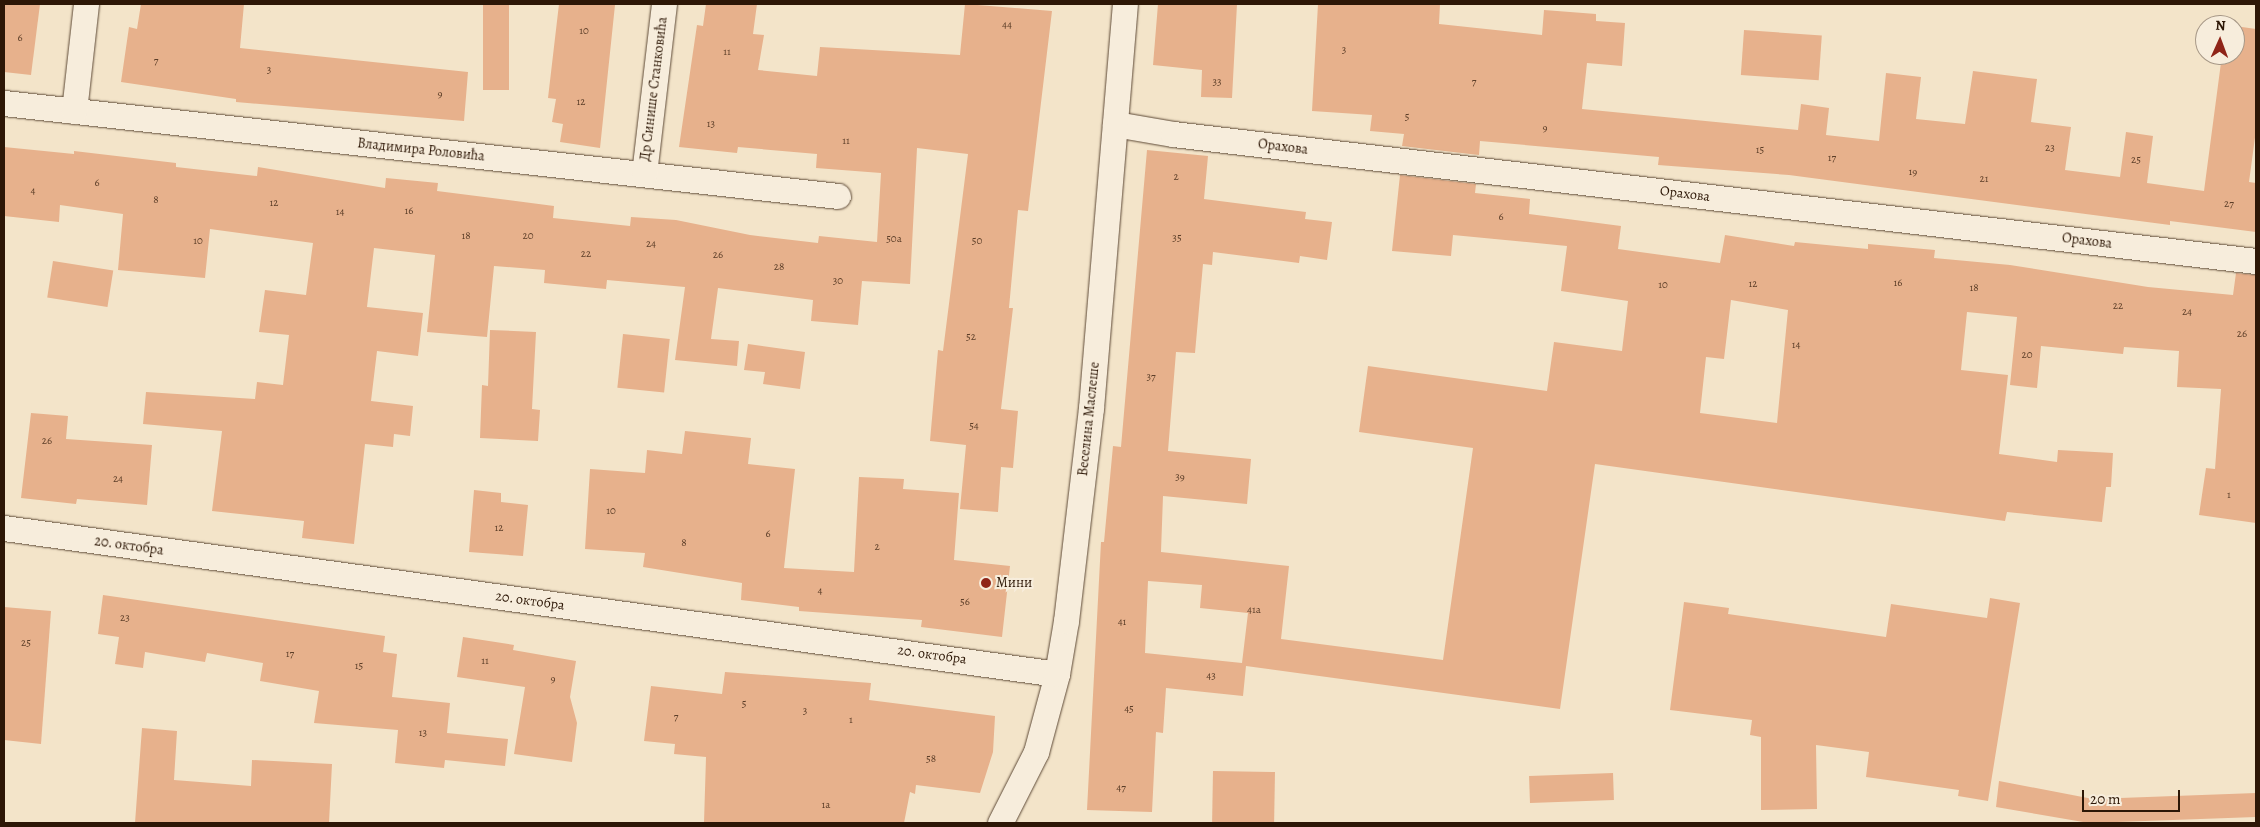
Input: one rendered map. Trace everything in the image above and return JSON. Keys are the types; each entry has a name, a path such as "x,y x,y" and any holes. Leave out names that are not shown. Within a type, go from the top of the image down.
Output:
{"street":[{"path":"74,111 86,4"},
{"name":"Др Синише Станковића","path":"644,174 664,4"},
{"name":"Веселина Маслеше","path":"1000,823 1036,752 1057,674 1091,408 1125,4"},
{"name":"Владимира Роловића","path":"4,103 838,196"},
{"name":"Орахова","path":"1115,124 1182,135 2256,261"},
{"name":"20. октобра","path":"4,528 1057,674"}],"building":[{"path":"4,4 40,4 31,75 4,72"},
{"path":"141,4 244,4 240,48 468,72 464,121 236,102 236,99 121,82 129,27 137,29"},
{"path":"483,4 509,4 509,90 483,90"},
{"path":"559,4 615,5 600,148 560,142 563,124 552,122 556,99 548,98"},
{"path":"706,4 757,4 753,34 764,35 758,70 817,76 820,47 960,55 965,4 1052,11 1028,211 1018,210 1009,308 1013,308 1001,409 1018,411 1013,468 1001,467 998,512 960,509 966,445 930,441 938,350 943,351 968,154 917,148 910,284 862,281 858,325 811,321 813,300 718,288 711,339 739,341 737,366 675,360 685,287 607,280 606,289 544,283 545,270 494,266 487,337 427,332 435,255 374,248 367,307 423,313 418,356 377,351 371,401 413,406 410,436 394,434 393,447 365,444 354,544 302,538 304,521 212,511 222,431 143,424 146,392 255,399 257,382 283,385 289,335 259,332 265,290 306,295 313,243 210,229 205,278 118,270 123,214 60,205 59,222 4,216 4,147 74,154 74,151 176,163 176,167 257,176 258,167 385,188 386,178 438,183 437,191 554,206 553,218 630,226 631,217 676,220 750,235 818,243 819,236 877,242 881,173 816,168 817,154 738,147 737,153 679,147 697,25 703,26"},
{"path":"1158,4 1237,4 1232,98 1201,97 1202,70 1153,65"},
{"path":"1318,4 1440,4 1439,24 1542,35 1544,10 1596,14 1596,21 1625,23 1622,66 1587,63 1582,109 1798,130 1801,104 1829,108 1826,135 1879,141 1886,73 1921,77 1916,119 1965,124 1973,71 2037,79 2031,122 2071,127 2065,170 2120,177 2126,132 2153,136 2147,183 2204,191 2221,65 2245,65 2245,27 2256,29 2256,130 2249,182 2256,183 2256,232 2170,221 2170,225 1789,175 1658,165 1659,157 1480,141 1479,155 1402,146 1404,134 1370,131 1372,115 1312,111"},
{"path":"1744,30 1822,35 1819,80 1741,75"},
{"path":"1147,150 1208,156 1204,199 1306,212 1305,219 1332,222 1327,260 1300,256 1299,263 1213,252 1212,265 1203,264 1195,353 1176,352 1168,451 1251,459 1247,504 1163,496 1161,552 1289,566 1281,639 1443,660 1473,448 1359,432 1368,366 1547,391 1554,342 1622,351 1628,301 1561,291 1567,246 1453,235 1451,256 1392,251 1400,175 1476,184 1475,193 1530,199 1529,214 1621,226 1618,249 1720,263 1725,235 1794,246 1795,242 1868,249 1868,244 1935,250 1934,258 2010,265 2148,287 2233,295 2236,273 2256,275 2256,523 2199,515 2206,468 2215,469 2221,389 2177,387 2179,351 2124,347 2123,354 2041,346 2037,388 2010,385 2017,317 1967,312 1961,370 2008,375 1999,454 2057,462 2058,450 2113,453 2111,487 2106,487 2102,522 2007,512 2005,521 1595,464 1560,709 1246,666 1243,696 1166,688 1163,733 1156,732 1152,812 1087,810 1101,542 1104,542 1113,446 1121,447","holes":["1731,300 1788,310 1777,423 1700,413 1706,357 1724,359","1148,581 1202,585 1200,608 1248,613 1242,663 1145,653"]},
{"path":"53,261 113,271 107,307 47,298"},
{"path":"490,330 536,332 532,409 540,410 538,441 480,438 482,385 488,386"},
{"path":"623,334 670,339 664,393 617,388"},
{"path":"748,344 805,352 800,389 763,384 765,372 744,370"},
{"path":"31,413 68,416 66,439 152,445 147,505 77,499 76,504 21,498"},
{"path":"685,431 751,438 748,464 795,469 784,568 854,572 859,477 904,479 903,489 959,493 954,560 1010,566 1002,637 921,627 922,620 799,611 799,607 741,600 742,583 643,567 645,553 585,549 590,469 645,473 647,450 682,454"},
{"path":"474,490 501,493 501,502 528,505 523,556 469,552"},
{"path":"103,595 385,636 383,652 397,654 392,697 450,703 447,733 508,739 505,766 445,760 444,768 395,763 398,730 314,723 319,691 260,681 263,663 207,653 205,662 145,652 143,668 115,664 119,637 98,634"},
{"path":"1990,598 2020,603 1988,801 1958,796 1959,790 1866,777 1869,752 1816,745 1817,809 1761,810 1761,737 1750,735 1752,720 1670,710 1684,602 1729,608 1728,614 1886,637 1891,604 1987,618"},
{"path":"4,607 51,611 41,744 4,740"},
{"path":"463,637 514,645 513,650 576,661 570,697 577,723 572,762 514,754 525,687 457,677"},
{"path":"725,672 871,683 869,700 995,716 993,752 980,793 916,785 915,794 910,792 904,823 704,823 706,757 674,754 675,744 644,741 651,686 722,694"},
{"path":"142,728 177,731 174,780 251,786 252,760 332,764 329,823 135,823"},
{"path":"1213,771 1275,772 1274,823 1212,823"},
{"path":"1613,773 1614,800 1530,803 1529,776"},
{"path":"1999,781 2093,799 2256,793 2256,817 2089,823 1996,807"}],"place":[{"name":"Мини","path":"986,583"}]}
